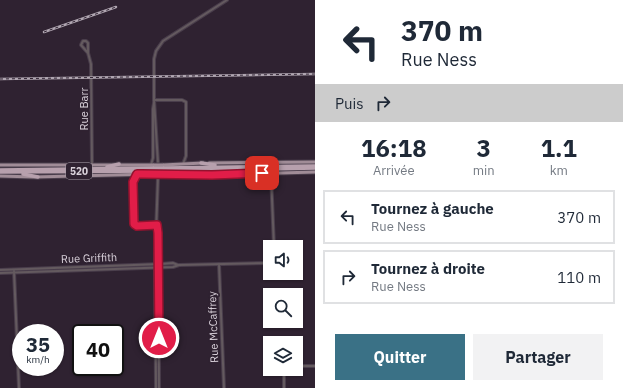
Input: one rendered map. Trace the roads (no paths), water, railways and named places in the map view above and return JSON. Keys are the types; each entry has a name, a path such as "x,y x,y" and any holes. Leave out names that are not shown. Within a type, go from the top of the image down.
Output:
{"highway":[{"path":"201,163 234,167"},
{"path":"99,169 119,164"},
{"name":"520","path":"163,169 315,167"},
{"name":"520","path":"2,171 153,168 188,170 315,167"},
{"name":"520","path":"2,171 153,168"},
{"path":"188,170 221,174"},
{"path":"2,171 38,177"}],"main road":[{"path":"163,169 183,164 201,163 315,162"},
{"path":"0,165 119,164 153,168"},
{"path":"0,176 38,177 137,174 153,168"},
{"path":"163,169 221,174 315,172"}],"street":[{"path":"158,163 154,100 155,56 159,46 163,41 227,0"},
{"name":"Rue Barr","path":"88,54 81,45 83,41 88,43 88,54 91,66 92,165"},
{"path":"154,100 185,101 186,156 183,164"},
{"path":"153,168 154,100"},
{"path":"186,156 190,164"},
{"path":"271,173 274,240"},
{"path":"129,174 133,182 134,224 137,226 157,225"},
{"path":"133,182 137,174"},
{"path":"156,388 155,264 158,176"},
{"path":"157,225 159,264 159,388"},
{"name":"Rue Griffith","path":"46,270 60,268 173,263 179,265"},
{"name":"Rue Griffith","path":"0,270 60,271 173,267 179,265 263,263"},
{"name":"Rue McCaffrey","path":"219,264 224,388"},
{"path":"14,271 19,388"},
{"name":"Rue Griffith","path":"0,273 14,271"},
{"path":"303,366 315,366"},
{"path":"284,376 284,388"}],"railway":[{"path":"44,32 116,7"},
{"path":"0,79 315,74"}]}
